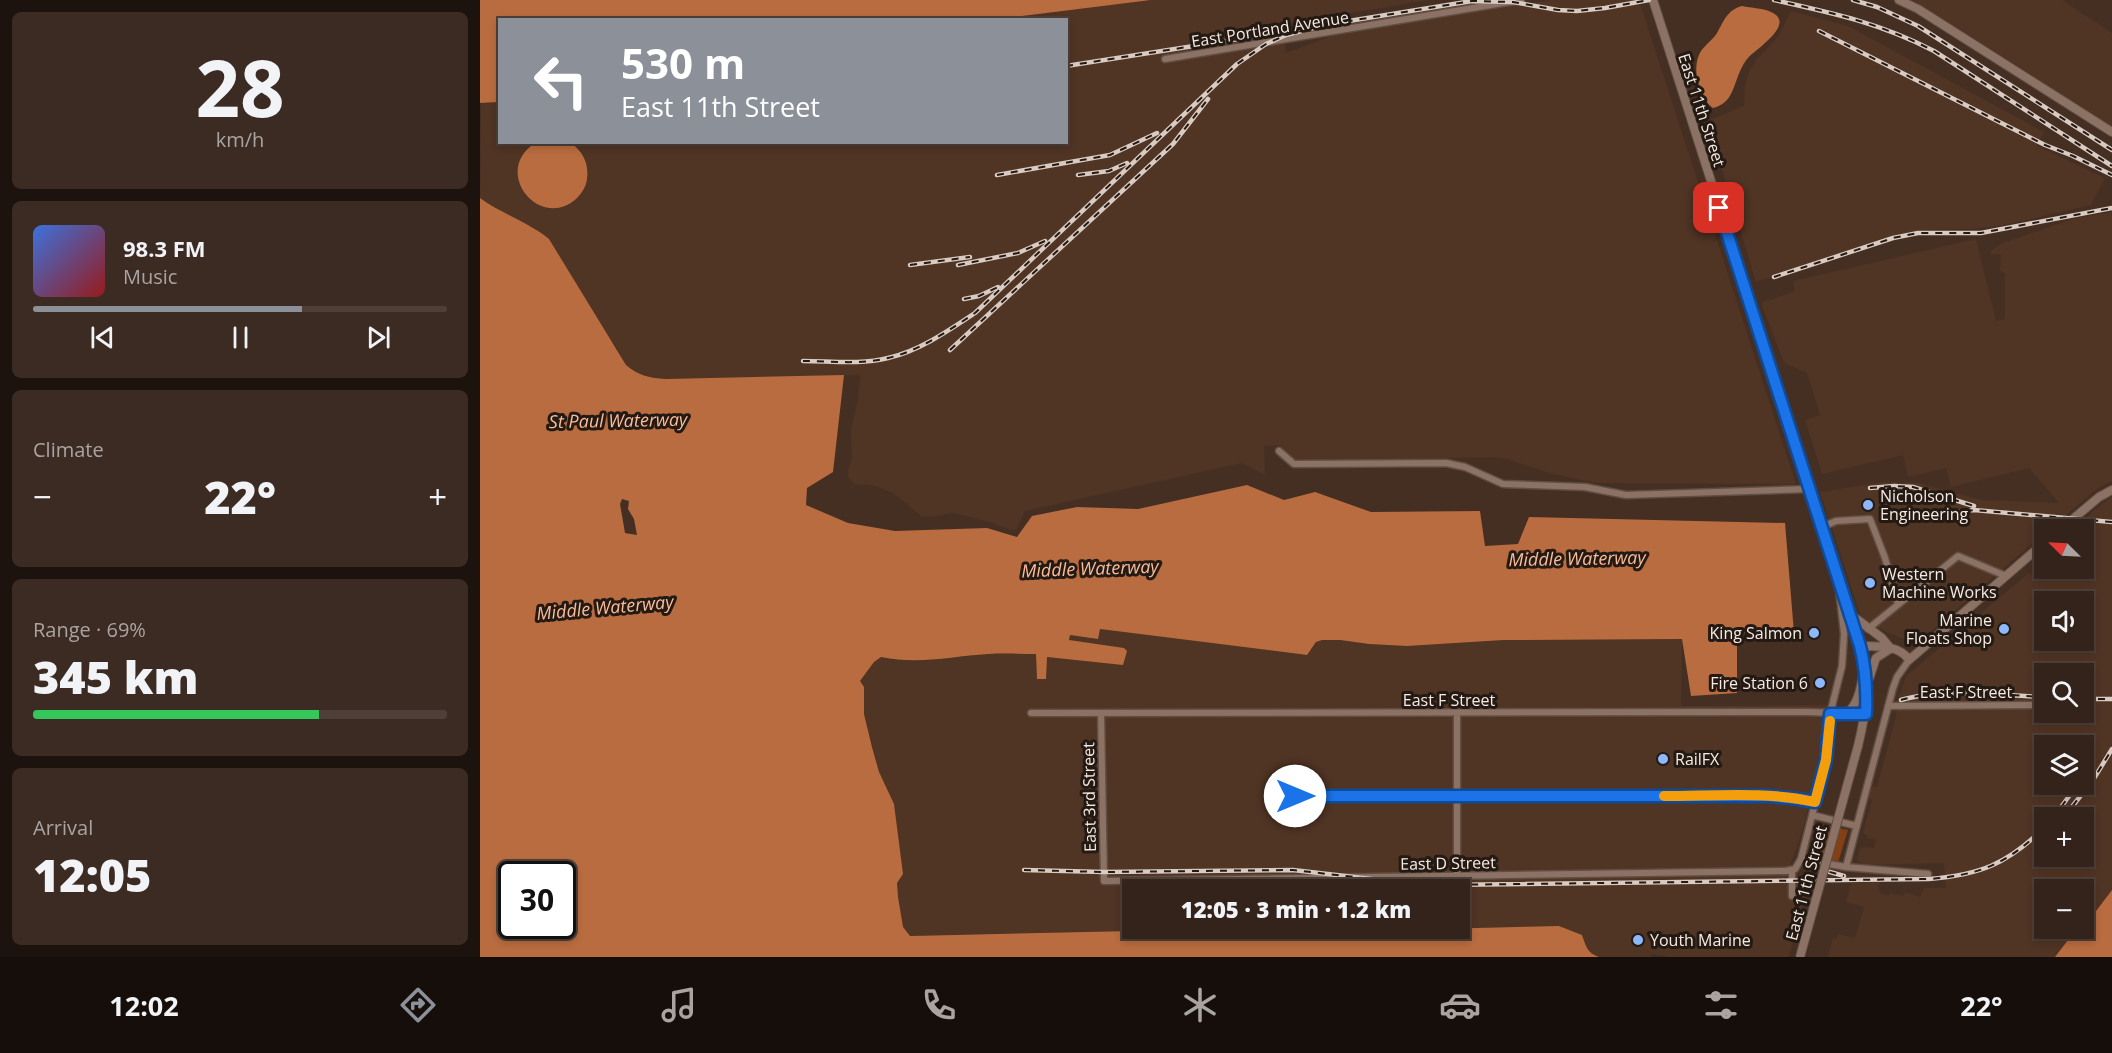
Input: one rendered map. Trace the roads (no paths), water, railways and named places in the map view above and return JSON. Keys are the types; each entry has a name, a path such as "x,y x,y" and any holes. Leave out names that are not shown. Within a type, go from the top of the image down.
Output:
{"street":[{"name":"East Portland Avenue","path":"1165,59 1521,0"},
{"name":"East 11th Street","path":"1653,0 1863,657 1867,691 1866,714 1800,957"},
{"path":"1899,0 1946,27 2112,132"},
{"path":"1279,451 1294,464 1446,463 1465,467 1503,484 1585,487 1626,495 1809,489"},
{"path":"2073,519 2099,497 2112,490"},
{"path":"1822,527 1836,521 1870,519 1885,558 1898,604"},
{"path":"1860,646 1892,649 1905,654 1909,660 2034,552"},
{"path":"1868,629 1958,556 2006,576"},
{"name":"East 11th Street","path":"1792,896 1792,870 1801,859 1826,760 1830,714 1839,685 1844,634 1836,572"},
{"path":"1850,614 1882,638 1892,649"},
{"path":"1867,691 1876,658 1892,649"},
{"path":"1846,714 1853,707 1860,690 1864,668 1863,657"},
{"name":"East 11th Street","path":"1846,867 1888,706 1897,677 1909,660"},
{"name":"East F Street","path":"1888,706 2034,705"},
{"name":"East F Street","path":"1031,713 1808,712 1866,714"},
{"path":"1457,713 1457,876"},
{"name":"East 3rd Street","path":"1101,714 1104,881"},
{"path":"1272,796 1769,796 1815,802"},
{"path":"1812,814 1857,826"},
{"path":"1801,859 1846,867 1929,874"},
{"name":"East D Street","path":"1104,881 1722,873 1792,870"}],"water":[{"path":"480,0 1151,0 1005,18 498,18 498,102 480,103"},
{"path":"1742,6 1773,13 1779,18 1779,24 1771,37 1745,62 1729,98 1720,106 1713,108 1704,98 1698,84 1697,61 1700,52 1715,36 1726,16"},
{"path":"534,144 572,144 584,158 587,168 585,187 576,199 562,207 548,208 536,203 526,194 519,182 518,168 523,155"},
{"path":"480,198 549,239 626,365 640,374 666,379 844,375 833,472 807,488 806,505 848,523 895,531 987,528 1017,537 1032,516 1077,507 1138,509 1247,485 1284,500 1315,492 1371,512 1480,511 1485,546 1518,544 1529,517 1785,523 1794,633 1737,633 1737,693 1691,696 1682,639 1504,640 1407,646 1322,640 1316,642 1307,655 1100,629 1098,639 1070,635 1069,640 1124,648 1127,651 1123,665 1047,657 1046,679 1037,679 1036,654 989,654 922,660 881,657 874,662 860,681 864,687 864,714 872,747 879,772 894,804 903,874 897,883 898,897 903,927 910,936 1122,931 1122,939 1470,939 1470,928 1559,926 1582,935 1589,951 1599,957 480,957","holes":["622,499 629,501 628,509 634,519 637,535 625,533 620,504"]},
{"path":"2112,890 2112,957 2055,957 2068,940 2094,939 2094,914"}],"railway":[{"path":"1318,26 1472,1 1513,2 1577,11 1649,0"},
{"path":"1774,0 1836,14 1914,41 1934,51 2112,166"},
{"path":"1853,0 1877,7 1918,26 2112,150"},
{"path":"803,361 856,362 888,358 933,340 954,327 975,313 1237,64 1266,44 1286,35 1325,25"},
{"path":"1819,31 2045,145 2112,175"},
{"path":"1068,66 1277,33"},
{"path":"950,350 1173,144 1208,99"},
{"path":"997,175 1110,155 1157,133"},
{"path":"1078,175 1109,171 1127,163"},
{"path":"1774,277 1893,238 1918,233 1981,233 2112,208"},
{"path":"958,265 1018,253 1045,241"},
{"path":"910,265 970,257"},
{"path":"964,299 979,296 998,287"},
{"path":"1870,488 1913,487 1974,506"},
{"path":"1910,517 1974,510 2112,522"},
{"path":"1901,700 1917,696 1953,693 2034,696"},
{"path":"2094,699 2112,699"},
{"path":"2072,807 2093,780 2112,749"},
{"path":"2061,807 2070,795"},
{"path":"1024,870 1104,872 1293,870 1440,885 1929,879 1978,871 1992,866 2018,851 2034,837"},
{"path":"1816,868 1844,876"}],"place":[{"name":"Nicholson Engineering","path":"1868,505"},
{"name":"Western Machine Works","path":"1870,583"},
{"name":"Marine Floats Shop","path":"2004,629"},
{"name":"King Salmon","path":"1814,633"},
{"name":"Fire Station 6","path":"1820,683"},
{"name":"RailFX","path":"1663,759"},
{"name":"Youth Marine","path":"1638,940"}],"water label":[{"name":"St Paul Waterway","path":"618,421"},
{"name":"Middle Waterway","path":"1577,559"},
{"name":"Middle Waterway","path":"1090,569"},
{"name":"Middle Waterway","path":"605,608"}]}
